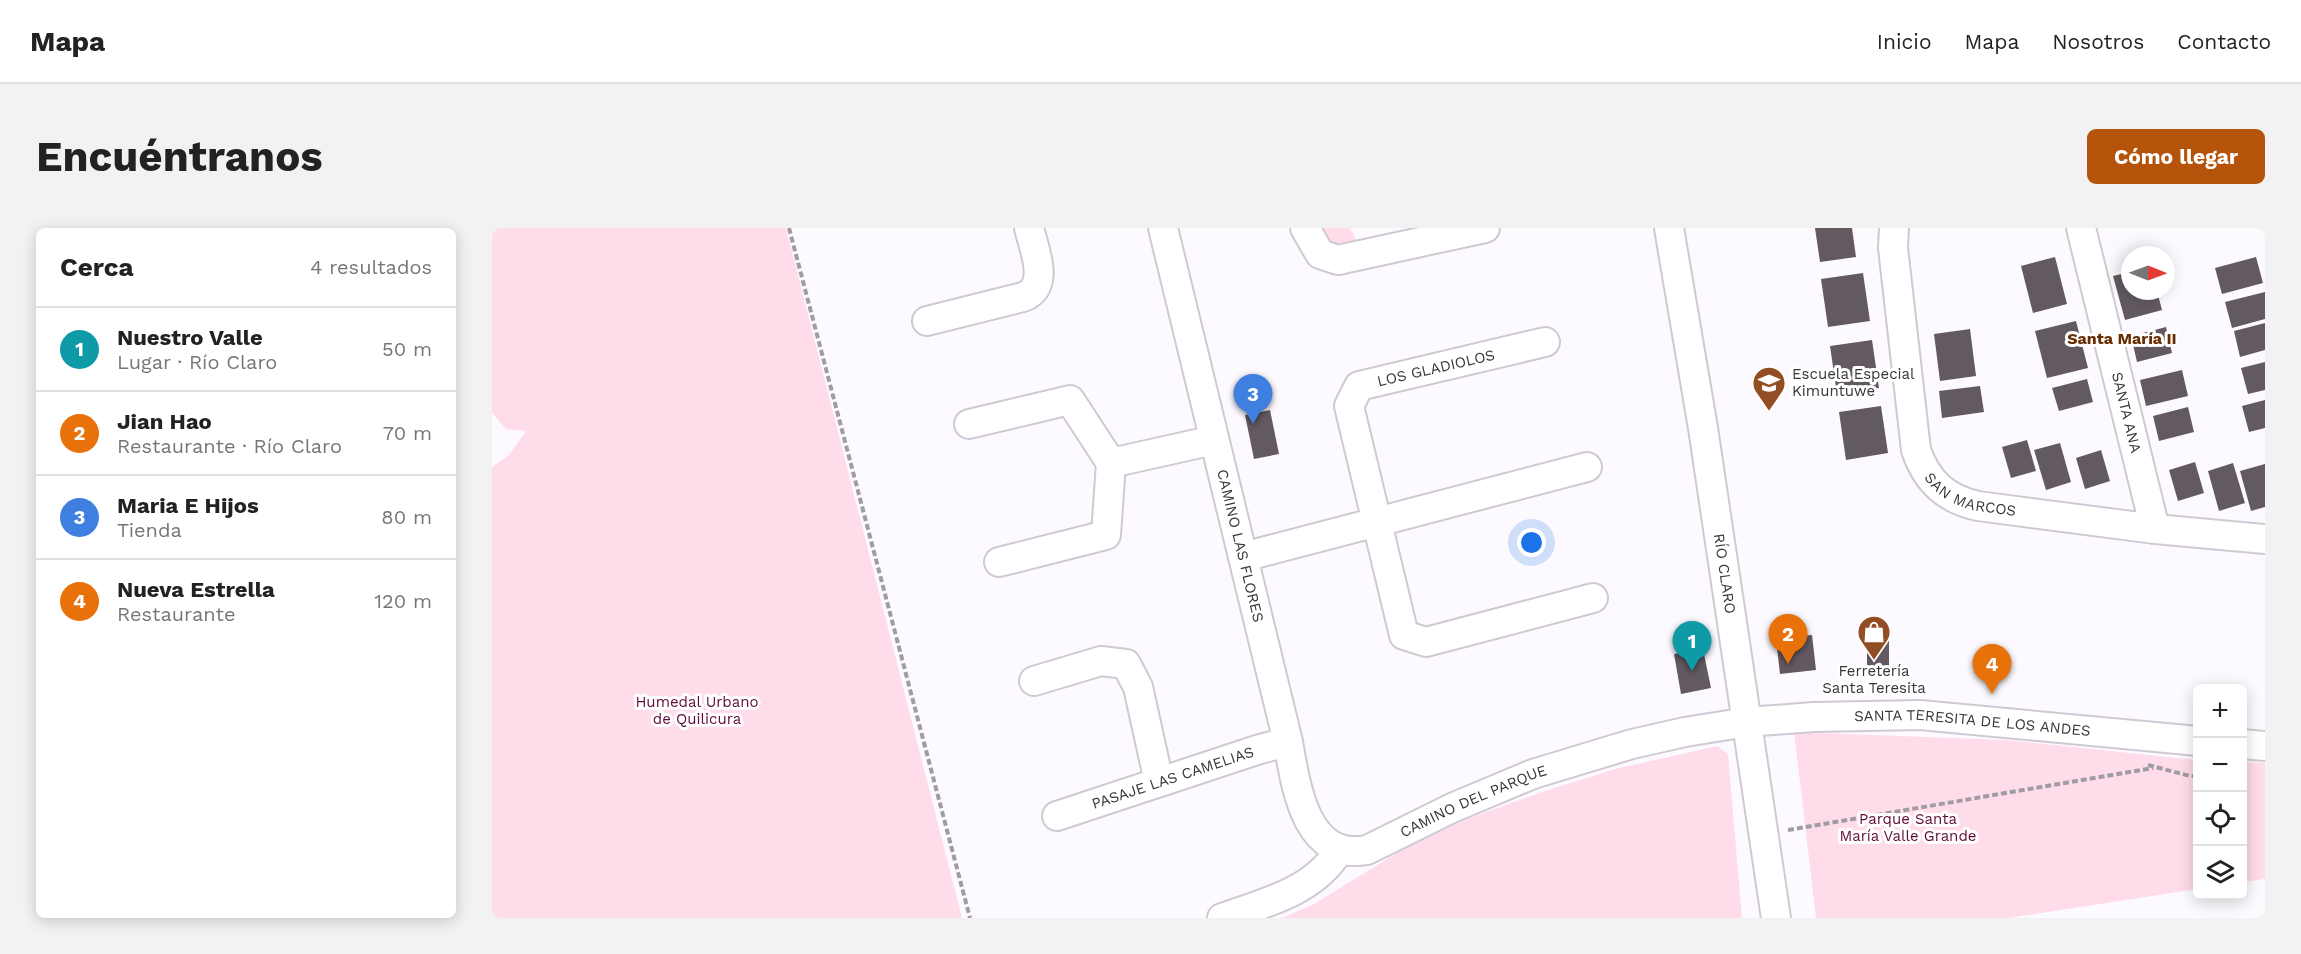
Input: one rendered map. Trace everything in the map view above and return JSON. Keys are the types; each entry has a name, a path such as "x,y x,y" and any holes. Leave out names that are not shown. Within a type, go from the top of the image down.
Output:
{"street":[{"path":"927,321 1023,297 1033,291 1039,279 1029,228"},
{"name":"CAMINO LAS FLORES","path":"1163,228 1288,742 1296,785 1306,816 1326,842 1339,850"},
{"path":"1305,228 1320,254 1338,260 1485,228"},
{"name":"RÍO CLARO","path":"1669,228 1700,407 1776,918"},
{"name":"SAN MARCOS","path":"1894,228 1893,248 1916,450 1921,464 1932,481 1949,496 1978,506 2155,529 2265,539"},
{"name":"SANTA ANA","path":"2081,228 2155,529"},
{"name":"LOS GLADIOLOS","path":"1545,342 1359,386 1349,406 1404,635 1426,642 1593,598"},
{"path":"969,424 1070,400 1110,463 1106,535 999,562"},
{"path":"1110,463 1214,440"},
{"path":"1243,557 1587,467"},
{"path":"1034,681 1101,661 1126,664 1138,687 1159,782"},
{"name":"SANTA TERESITA DE LOS ANDES","path":"1747,722 1803,717 1920,715 2193,741"},
{"name":"CAMINO DEL PARQUE","path":"1339,850 1356,852 1378,846 1452,808 1533,774 1582,758 1685,732 1747,722"},
{"name":"PASAJE LAS CAMELIAS","path":"1057,816 1260,749 1288,742"},
{"path":"2247,744 2265,746"},
{"path":"1222,918 1259,905 1313,880 1330,864 1339,850"}],"path":[{"path":"789,228 970,918"},
{"path":"1763,834 2157,768"}],"green space":[{"name":"Humedal Urbano de Quilicura","path":"492,228 786,228 962,918 492,918 492,467 509,455 526,431 506,429 492,413"},
{"path":"1315,228 1350,228 1359,246 1326,249"},
{"name":"Parque Santa María Valle Grande","path":"1794,732 2006,740 2193,760 2193,890 2009,918 1816,918"},
{"path":"1717,746 1728,754 1742,918 1282,918 1314,904 1410,845 1467,819 1615,769"},
{"path":"2247,762 2265,763 2265,879 2247,881"}],"building":[{"path":"1815,228 1852,228 1856,257 1820,262"},
{"path":"2055,257 2067,304 2033,313 2021,266"},
{"path":"2256,257 2263,283 2222,294 2215,268"},
{"path":"1863,273 1870,321 1828,327 1821,279"},
{"path":"2121,274 2121,300 2159,300 2162,310 2125,320 2113,276"},
{"path":"2265,292 2265,319 2232,328 2225,302"},
{"path":"2076,321 2088,368 2047,378 2035,331"},
{"path":"2265,323 2265,350 2240,357 2234,331"},
{"path":"2166,327 2172,353 2137,362 2131,336"},
{"path":"1970,329 1976,376 1940,381 1934,334"},
{"path":"1872,340 1879,388 1837,394 1830,346"},
{"path":"2265,362 2265,390 2248,394 2241,368"},
{"path":"2182,370 2188,396 2146,406 2140,380"},
{"path":"2087,379 2093,402 2059,411 2052,388"},
{"path":"1980,386 1984,412 1942,418 1939,391"},
{"path":"2265,400 2265,428 2249,432 2242,406"},
{"path":"1881,406 1888,453 1846,460 1839,412"},
{"path":"2188,407 2194,432 2159,441 2153,416"},
{"path":"1270,410 1279,454 1254,459 1245,415"},
{"path":"2027,440 2036,471 2011,478 2002,447"},
{"path":"2060,443 2071,482 2046,490 2034,450"},
{"path":"2101,450 2110,481 2085,489 2076,458"},
{"path":"2195,462 2204,493 2178,501 2169,470"},
{"path":"2233,463 2245,503 2219,511 2208,471"},
{"path":"2265,464 2265,507 2251,511 2240,471"},
{"path":"1867,630 1889,630 1889,673 1867,673"},
{"path":"1812,635 1816,670 1780,674 1776,639"},
{"path":"1703,649 1711,688 1681,694 1674,654"}],"place":[{"name":"Escuela Especial Kimuntuwe","path":"1769,412"},
{"name":"Maria E Hijos","path":"1253,424"},
{"name":"Ferretería Santa Teresita","path":"1874,661"},
{"name":"Jian Hao","path":"1788,664"},
{"name":"Nuestro Valle","path":"1692,671"},
{"name":"Nueva Estrella","path":"1992,694"}],"district":[{"name":"Santa María II","path":"2122,338"}]}
